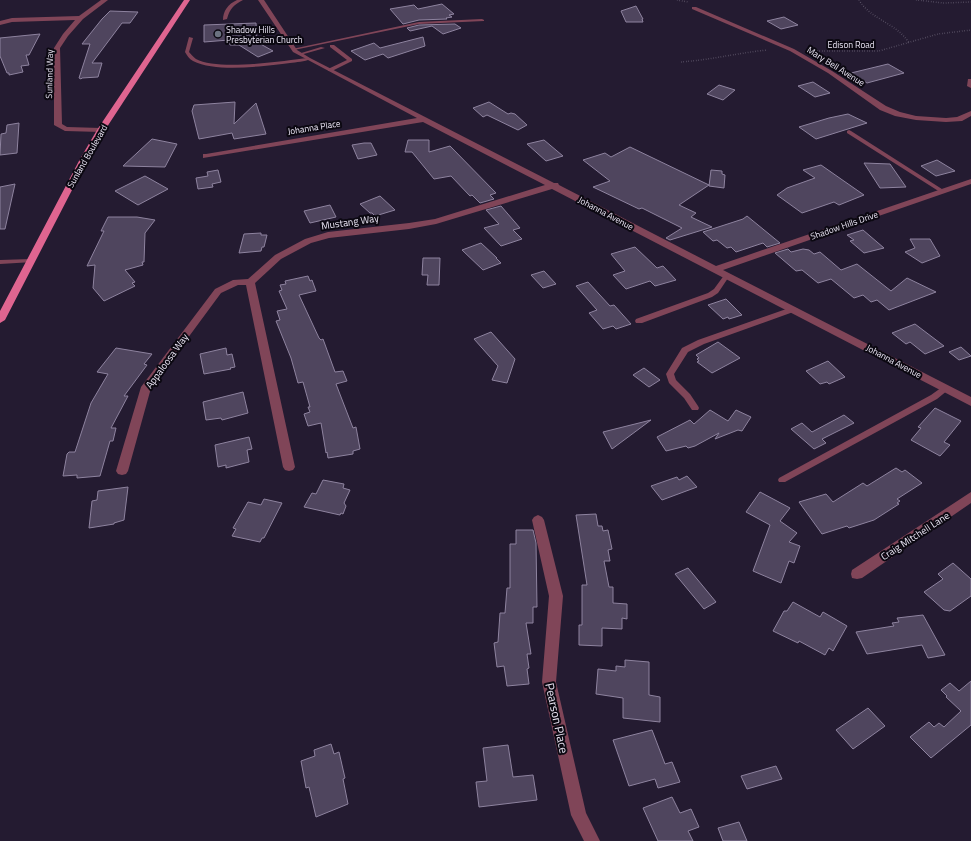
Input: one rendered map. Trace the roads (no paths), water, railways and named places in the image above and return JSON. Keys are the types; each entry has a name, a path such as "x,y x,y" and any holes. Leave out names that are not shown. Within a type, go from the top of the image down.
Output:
{"main road":[{"name":"Sunland Boulevard","path":"0,320 73,180 102,130 187,0"}],"street":[{"name":"Sunland Way","path":"102,130 65,128 58,125 57,48 65,35 81,18 105,0"},
{"name":"Johanna Avenue","path":"261,0 297,52 308,59 555,185 639,231 717,269 971,402"},
{"name":"Mary Bell Avenue","path":"694,8 792,50 830,72 883,108 898,114 916,118 946,120 959,119 971,113"},
{"path":"0,23 12,20 81,18"},
{"path":"971,81 971,86"},
{"name":"Johanna Place","path":"206,156 426,119"},
{"name":"Shadow Hills Drive","path":"717,269 971,181"},
{"name":"Mustang Way","path":"250,282 278,257 308,241 328,235 410,226 436,221 555,185"},
{"name":"Appaloosa Way","path":"122,471 146,387 218,291 236,282 250,282"},
{"path":"250,282 289,467"},
{"name":"Craig Mitchell Lane","path":"857,574 948,514 971,497"},
{"name":"Pearson Place","path":"538,520 556,596 549,682 579,816 592,841"}],"lane":[{"path":"225,19 227,10 231,4 241,0"},
{"path":"297,52 419,22 482,20"},
{"path":"297,52 332,46 401,30"},
{"path":"191,38 187,52 188,56 196,61 210,65 223,66 279,63 308,59"},
{"path":"330,70 350,60 332,46"},
{"path":"849,132 942,191"},
{"path":"0,262 31,261"},
{"path":"639,321 716,292 727,275"},
{"path":"695,408 687,396 672,381 670,374 685,350 701,342 794,309"},
{"path":"782,480 934,397 945,388"}],"place":[{"name":"Shadow Hills Presbyterian Church","path":"218,34"}]}
